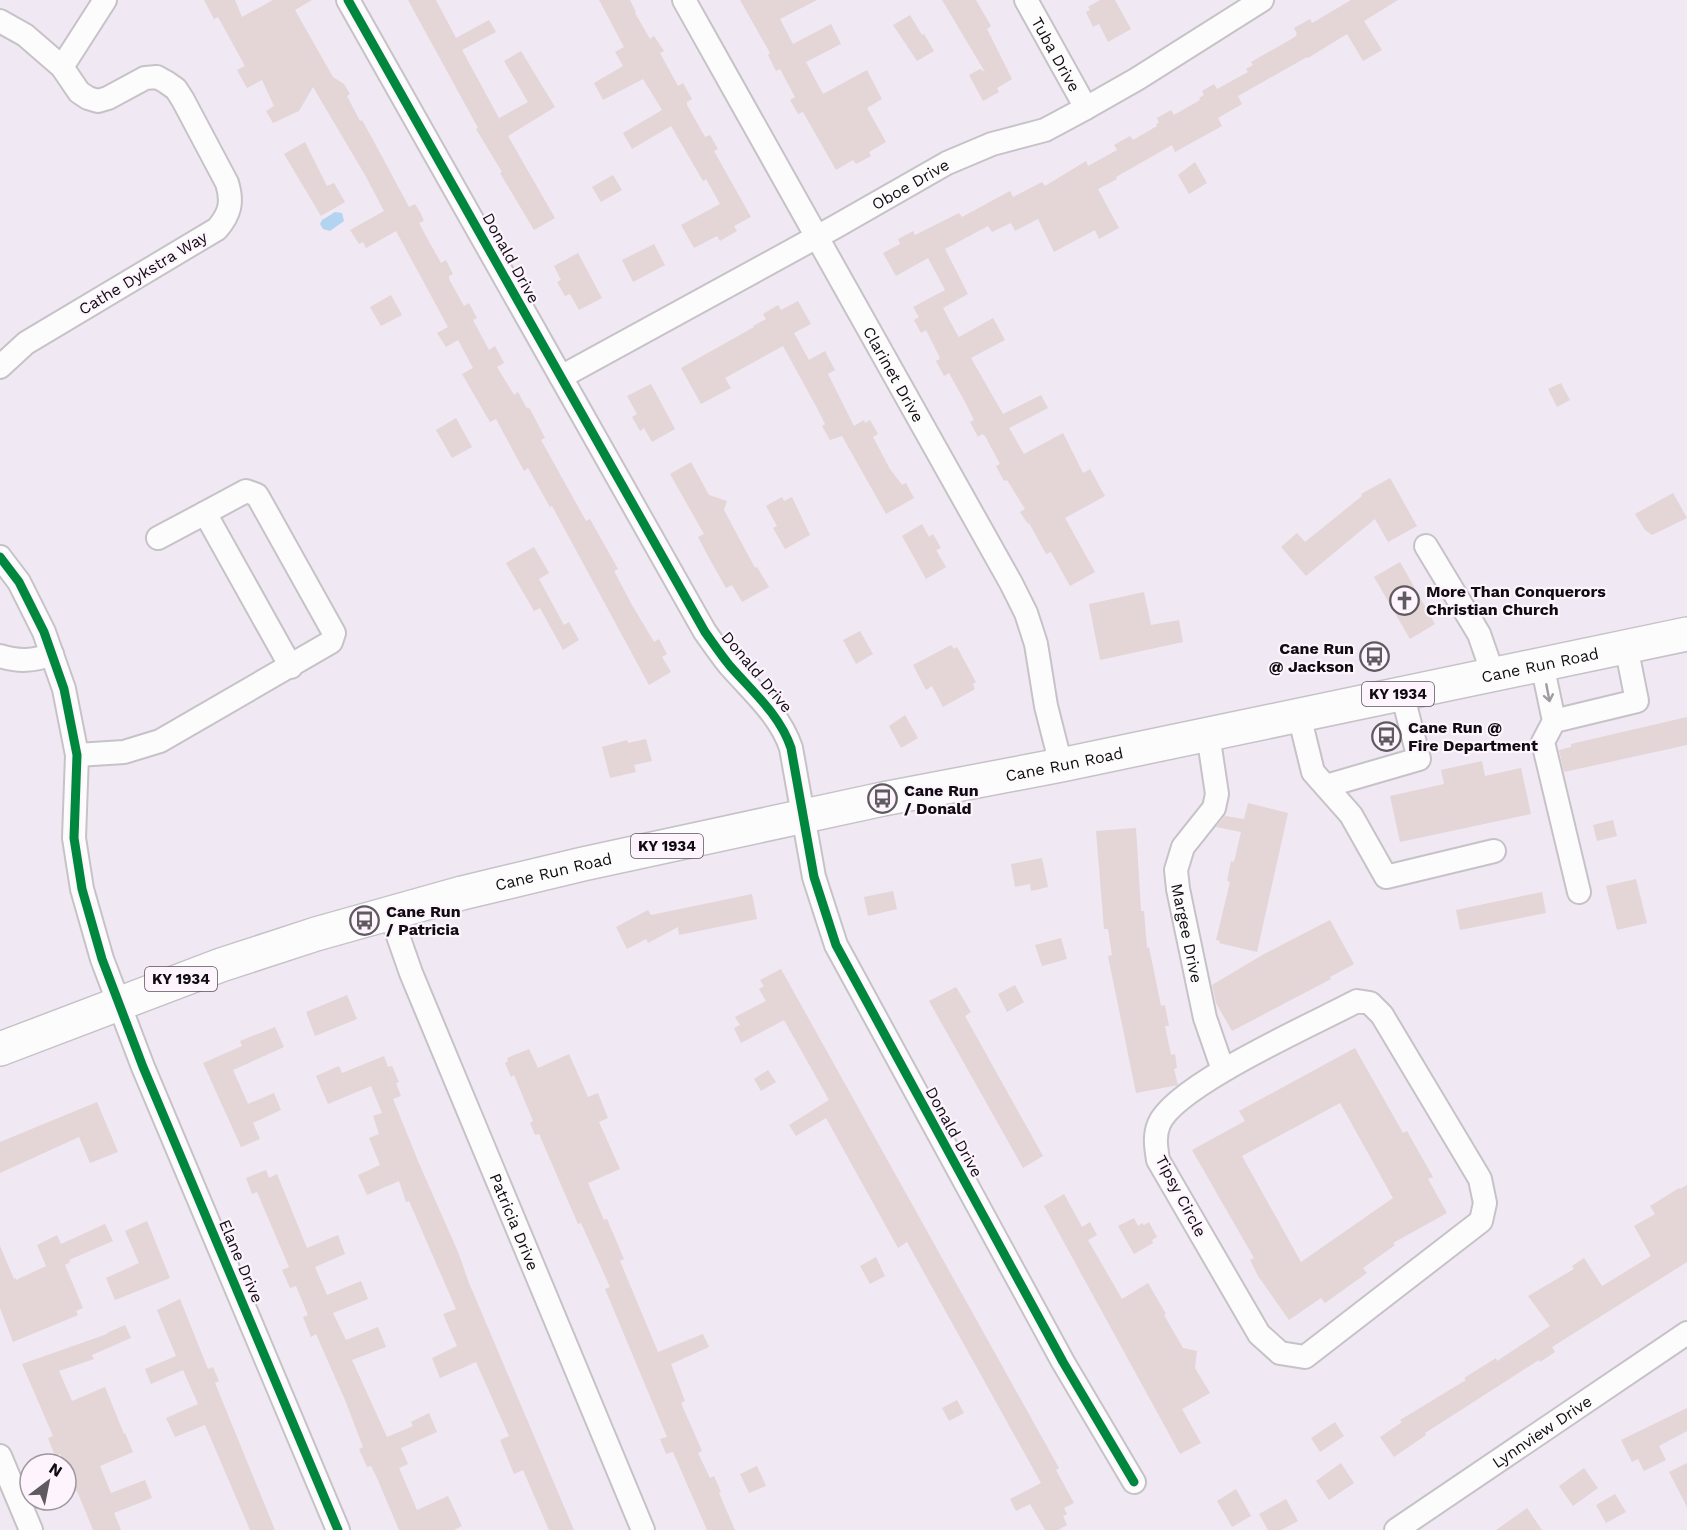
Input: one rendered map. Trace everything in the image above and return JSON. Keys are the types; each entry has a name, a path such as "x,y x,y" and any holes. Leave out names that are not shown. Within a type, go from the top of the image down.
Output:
{"highway":[{"name":"Cane Run Road","path":"0,1049 221,965 462,893 583,864 883,799 1061,765 1687,633"}],"street":[{"path":"62,67 105,0"},
{"name":"Donald Drive","path":"348,0 705,632 728,663 769,708 782,726 791,748 818,894 836,945 1063,1362 1134,1482"},
{"name":"Clarinet Drive","path":"684,0 1026,613 1036,644 1046,706 1061,765"},
{"name":"Tuba Drive","path":"1026,0 1086,108"},
{"name":"Oboe Drive","path":"561,377 947,163 992,144 1045,130 1086,108 1137,79 1262,0"},
{"name":"Cathe Dykstra Way","path":"0,21 25,35 62,67 80,92 88,98 98,101 108,98 145,78 157,77 176,89 231,194 231,207 226,219 217,229 26,343 0,367"},
{"path":"77,755 124,752 160,741 331,642 334,633 257,495 246,491 158,538"},
{"path":"205,513 291,667"},
{"path":"1426,546 1479,634 1493,674"},
{"path":"0,557 19,582 44,632 64,689 77,755 74,838 82,889 102,959 118,1003"},
{"path":"1554,721 1637,702 1626,646"},
{"path":"0,656 29,661 52,654"},
{"path":"1542,664 1554,721 1543,742 1579,892"},
{"path":"1326,786 1419,759 1402,693"},
{"path":"1299,715 1313,772 1351,815 1386,877 1494,851"},
{"name":"Margee Drive","path":"1208,734 1217,794 1214,808 1183,848 1176,870 1205,1018 1223,1070"},
{"name":"Patricia Drive","path":"390,913 411,973 643,1530"},
{"name":"Tipsy Circle","path":"1358,1001 1370,1003 1382,1015 1480,1179 1485,1203 1481,1221 1305,1357 1280,1353 1259,1334 1158,1160 1155,1141 1159,1123 1171,1107 1223,1070 1358,1001"},
{"name":"Elane Drive","path":"118,1003 147,1078 338,1530"},
{"name":"Lynnview Drive","path":"1396,1530 1687,1333"},
{"path":"0,1456 31,1530"}],"water":[{"path":"335,212 342,213 344,221 330,231 323,229 320,224 322,220"}],"building":[{"path":"204,0 235,0 242,17 273,0 312,0 295,10 333,77 344,84 350,94 347,96 360,121 362,120 409,207 415,204 420,212 424,221 419,223 441,263 446,260 453,274 449,276 449,279 464,306 469,303 477,318 473,320 489,350 495,346 504,363 497,367 514,395 518,392 526,407 530,409 545,438 541,440 586,521 590,519 618,569 614,571 632,605 654,642 659,639 667,654 662,657 671,672 649,685 552,506 550,507 528,468 524,471 496,419 490,422 462,374 473,368 458,340 446,347 437,333 448,327 396,231 366,248 363,242 359,244 350,230 384,211 313,87 299,111 273,123 266,111 274,106 262,80 247,88 237,70 245,66 218,17 214,19"},
{"path":"408,0 436,0 456,38 489,20 496,32 462,50 499,118 528,102 504,61 521,51 555,107 508,136 555,218 534,230 500,173 502,172 476,129 478,128"},
{"path":"599,0 630,0 650,39 654,36 664,51 660,53 678,86 683,83 692,99 687,102 687,105 705,137 710,135 718,149 714,151 751,217 734,226 737,231 720,241 717,236 694,248 681,225 720,204 706,179 703,181 671,126 632,149 623,133 662,110 643,79 603,100 594,83 623,66 615,52 624,47"},
{"path":"740,0 817,0 780,19 793,44 831,24 841,44 806,62 823,94 867,70 882,99 867,108 886,142 869,152 871,156 856,164 853,160 836,170 803,112 798,114 790,100 795,97 780,69 776,71 768,55 770,53"},
{"path":"942,0 976,0 991,26 987,29 1012,79 997,88 999,92 983,101 969,75 980,69 985,72"},
{"path":"1100,0 1115,0 1131,29 1108,42 1099,24 1093,27 1086,12 1090,10 1088,7"},
{"path":"1351,0 1398,0 1364,21 1382,50 1363,61 1347,34 1238,96 1242,104 1218,118 1222,126 1175,152 1172,145 1098,189 1119,228 1099,239 1095,230 1054,252 1038,219 1015,231 1011,223 992,232 988,226 945,249 968,294 943,308 958,336 993,318 1005,340 971,358 1003,414 1041,395 1048,408 1009,428 1024,454 1063,433 1083,473 1090,469 1105,496 1065,518 1095,572 1070,586 1051,552 1046,554 1029,523 1020,512 1025,509 1007,480 1004,481 996,466 1000,464 985,436 982,434 978,437 970,422 974,420 949,373 944,376 936,361 940,359 926,330 921,333 914,320 919,317 913,307 945,290 928,258 896,276 883,253 900,244 898,239 913,231 915,235 959,213 962,217 1010,191 1013,197 1042,182 1045,186 1086,161 1088,166 1117,150 1114,145 1130,136 1133,140 1157,126 1156,124 1159,123 1157,118 1171,110 1174,115 1200,100 1199,98 1204,95 1202,91 1214,84 1217,89 1248,72 1246,69 1253,65 1251,62 1295,37 1297,34 1294,28 1310,19 1312,23"},
{"path":"910,15 934,51 917,61 893,25"},
{"path":"305,142 327,186 334,183 345,202 321,216 284,154"},
{"path":"1195,162 1207,183 1189,194 1178,175"},
{"path":"613,175 622,190 601,202 592,187"},
{"path":"654,244 665,265 633,282 622,260"},
{"path":"578,253 602,298 579,310 570,294 565,296 557,282 561,280 554,266"},
{"path":"391,295 402,315 381,326 370,307"},
{"path":"798,301 811,324 794,333 809,360 825,351 835,370 828,374 854,426 864,420 865,423 870,420 878,434 873,437 890,469 902,485 906,483 914,498 886,514 842,436 830,440 822,426 825,424 817,408 783,346 725,378 731,388 701,404 681,368 754,327 766,319 763,314 778,305 781,310"},
{"path":"1561,383 1570,400 1557,407 1548,389"},
{"path":"651,384 675,429 652,442 644,428 640,431 632,417 637,414 627,396"},
{"path":"456,418 472,447 452,458 436,430"},
{"path":"691,462 709,495 727,501 724,510 755,568 757,567 769,587 742,602 732,585 726,588 709,558 698,537 704,534 670,474"},
{"path":"1390,478 1417,526 1388,542 1375,519 1306,576 1281,547 1297,533 1305,542 1362,496 1361,494"},
{"path":"1673,493 1687,518 1652,535 1645,530 1635,514"},
{"path":"782,497 784,501 792,497 810,535 785,549 773,528 777,526 766,506"},
{"path":"922,524 929,537 933,534 941,548 936,550 946,567 926,579 902,536"},
{"path":"534,547 549,573 539,579 564,625 569,622 579,640 563,650 540,608 534,611 506,563"},
{"name":"More Than Conquerors Christian Church","path":"1400,562 1435,624 1410,639 1374,577"},
{"path":"1144,592 1151,625 1179,620 1183,642 1100,660 1089,604"},
{"path":"860,631 873,654 856,664 843,640"},
{"path":"951,645 954,649 957,647 976,682 973,684 975,689 943,707 932,686 926,690 913,665"},
{"path":"905,715 918,738 901,748 889,726"},
{"path":"1687,717 1687,745 1564,772 1559,750 1571,747 1571,744"},
{"path":"646,739 652,761 634,765 636,772 610,778 602,747 627,740 628,743"},
{"path":"1482,761 1485,776 1521,768 1531,814 1400,842 1390,796 1444,784 1441,770"},
{"path":"1248,803 1288,813 1257,952 1219,943 1220,941 1216,940 1230,882 1227,881 1231,861 1234,862 1241,832 1216,827 1225,816 1244,819"},
{"path":"1613,820 1617,836 1597,841 1593,825"},
{"path":"1136,828 1141,911 1144,911 1147,948 1149,947 1161,1006 1165,1005 1169,1026 1165,1026 1171,1055 1175,1054 1177,1068 1174,1069 1178,1085 1136,1093 1108,956 1112,955 1108,929 1104,929 1096,831"},
{"path":"1042,858 1048,887 1031,891 1030,884 1015,887 1011,864"},
{"path":"1636,879 1647,923 1617,930 1606,886"},
{"path":"893,891 897,909 868,916 864,897"},
{"path":"1542,892 1546,913 1460,930 1456,910"},
{"path":"752,894 757,919 679,935 678,927 648,943 646,939 627,949 616,927 648,910 651,915"},
{"path":"1330,920 1354,964 1330,977 1331,979 1232,1031 1216,1003 1212,985 1264,954"},
{"path":"1061,938 1067,959 1042,966 1035,945"},
{"path":"781,969 1059,1468 1056,1470 1074,1503 1064,1508 1067,1514 1063,1516 1067,1525 1058,1530 1045,1530 1030,1504 1016,1511 1010,1499 1041,1483 907,1242 898,1248 826,1118 796,1136 789,1125 829,1100 784,1020 741,1043 734,1028 740,1025 735,1017 766,1001 759,989 764,986 760,980"},
{"path":"1015,985 1024,1002 1007,1012 998,994"},
{"path":"956,987 971,1012 965,1016 1043,1156 1023,1168 929,1001"},
{"path":"347,995 357,1019 315,1036 306,1012"},
{"path":"275,1027 284,1047 233,1070 248,1104 274,1093 281,1110 253,1123 260,1139 241,1147 203,1063 242,1046 240,1041"},
{"path":"1355,1048 1403,1133 1407,1131 1433,1177 1428,1179 1447,1213 1393,1243 1395,1245 1363,1268 1367,1273 1325,1303 1321,1298 1289,1320 1258,1276 1250,1260 1254,1258 1192,1150 1245,1121 1239,1111","holes":["1340,1103 1393,1198 1301,1262 1242,1156"]},
{"path":"529,1049 538,1068 569,1054 588,1097 598,1093 608,1118 599,1122 620,1169 588,1183 624,1259 620,1261 658,1352 703,1334 709,1347 671,1364 685,1401 681,1403 702,1451 698,1453 710,1478 714,1476 735,1530 707,1530 673,1452 666,1454 660,1439 667,1437 605,1289 610,1287 581,1223 578,1224 539,1134 535,1135 530,1123 533,1121 514,1075 511,1077 505,1063 508,1061 507,1058"},
{"path":"384,1056 388,1067 392,1066 399,1082 396,1083 401,1096 393,1099 574,1530 549,1530 523,1470 514,1474 500,1440 509,1436 476,1362 440,1378 432,1358 457,1346 443,1314 456,1309 409,1201 406,1202 399,1181 367,1195 358,1175 380,1165 369,1138 379,1134 373,1116 382,1113 371,1086 328,1104 316,1076 339,1066 342,1073"},
{"path":"768,1070 776,1082 761,1091 754,1079"},
{"path":"97,1102 118,1152 90,1163 79,1137 0,1173 0,1142"},
{"path":"266,1170 269,1178 277,1174 307,1248 338,1235 345,1254 315,1267 327,1295 361,1281 368,1299 333,1313 346,1340 378,1327 386,1347 352,1360 387,1437 413,1426 411,1422 429,1413 437,1432 401,1448 408,1464 399,1468 417,1510 448,1496 462,1526 454,1530 399,1530 377,1478 371,1466 367,1467 359,1449 363,1447 316,1334 311,1337 303,1317 308,1315 296,1286 290,1288 282,1270 289,1267 257,1192 252,1194 246,1178"},
{"path":"1687,1185 1687,1262 1552,1347 1555,1352 1425,1433 1426,1435 1394,1457 1380,1437 1402,1422 1400,1420 1550,1326 1528,1296 1574,1269 1572,1266 1584,1258 1602,1286 1651,1256 1634,1226 1655,1214 1650,1206"},
{"path":"1064,1194 1082,1227 1090,1222 1097,1235 1088,1240 1122,1299 1148,1283 1183,1348 1197,1351 1195,1368 1210,1393 1182,1409 1201,1443 1180,1454 1044,1206"},
{"path":"1134,1218 1138,1226 1149,1222 1157,1237 1152,1240 1153,1243 1134,1254 1118,1226"},
{"path":"147,1221 170,1278 115,1300 106,1278 139,1263 125,1231"},
{"path":"105,1224 113,1241 69,1260 70,1262 65,1265 83,1308 76,1311 78,1315 13,1342 0,1308 0,1246 16,1280 46,1266 37,1245 57,1235 61,1244"},
{"path":"876,1257 885,1276 870,1284 860,1266"},
{"path":"180,1299 208,1369 213,1367 219,1381 215,1383 275,1530 250,1530 205,1425 175,1437 166,1418 198,1404 183,1370 151,1384 145,1369 176,1356 157,1310"},
{"path":"125,1325 131,1338 92,1355 94,1359 59,1371 72,1401 105,1387 125,1433 133,1452 100,1466 111,1493 145,1480 152,1498 114,1513 121,1530 93,1530 78,1493 78,1452 53,1452 48,1438 53,1436 22,1364"},
{"path":"957,1400 964,1413 949,1421 942,1408"},
{"path":"1687,1408 1687,1431 1659,1446 1666,1460 1644,1471 1638,1459 1632,1462 1621,1440"},
{"path":"1335,1422 1344,1436 1320,1452 1311,1438"},
{"path":"1341,1463 1354,1483 1329,1500 1316,1481"},
{"path":"1687,1463 1687,1507 1669,1472"},
{"path":"757,1466 766,1486 749,1493 740,1474"},
{"path":"1584,1468 1598,1488 1573,1506 1559,1486"},
{"path":"1236,1489 1251,1516 1232,1527 1217,1501"},
{"path":"1615,1494 1626,1512 1606,1523 1596,1505"},
{"path":"1286,1499 1298,1521 1281,1530 1268,1530 1259,1514"},
{"path":"1527,1508 1542,1530 1496,1530"}],"cycle path":[{"path":"348,0 705,632 730,666 773,714 786,736 791,748 814,877 836,945 1063,1362 1134,1482"},
{"path":"0,557 19,582 44,632 64,689 77,755 74,838 82,889 102,959 143,1067 338,1530"}],"place":[{"name":"More Than Conquerors Christian Church","path":"1405,600"},
{"name":"Cane Run @ Jackson","path":"1375,657"},
{"name":"Cane Run @ Fire Department","path":"1387,736"},
{"name":"Cane Run / Donald","path":"883,799"},
{"name":"Cane Run / Patricia","path":"365,920"}]}
